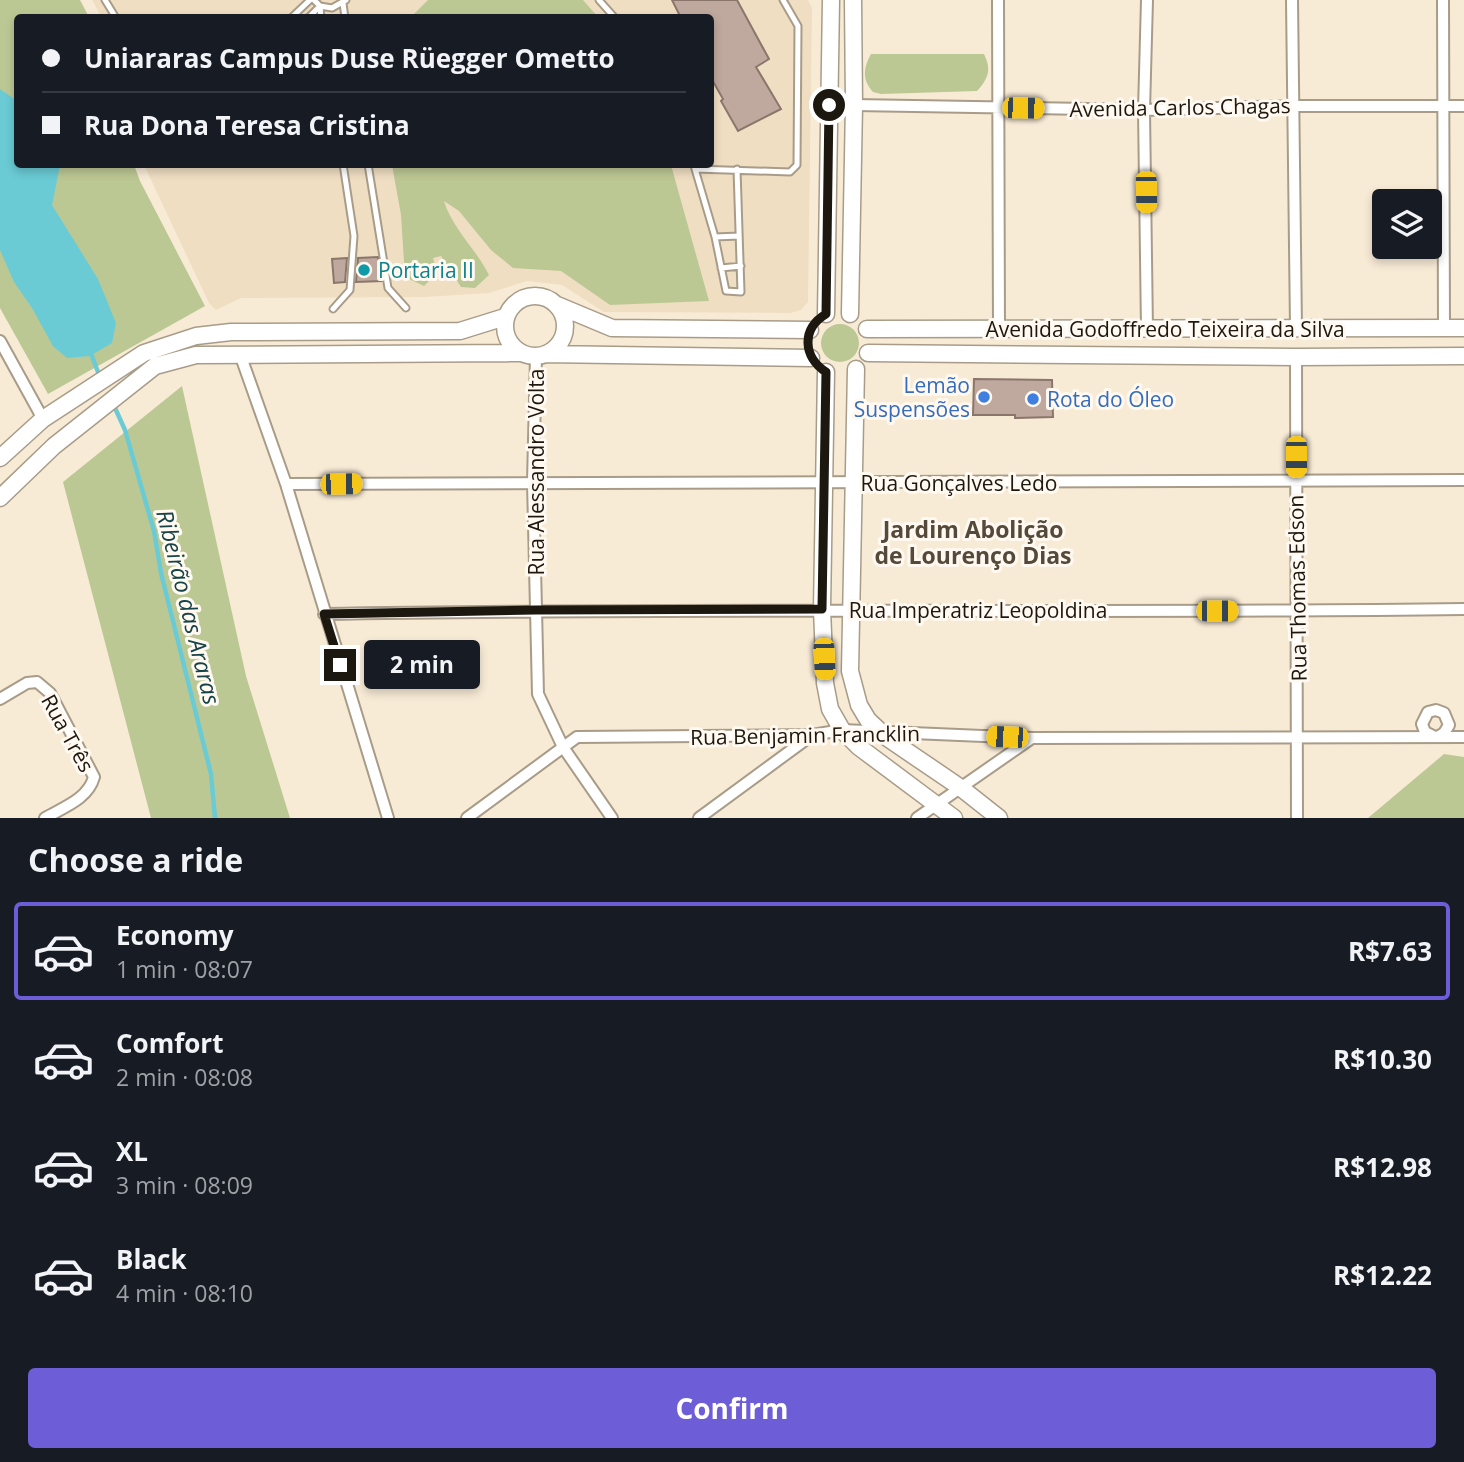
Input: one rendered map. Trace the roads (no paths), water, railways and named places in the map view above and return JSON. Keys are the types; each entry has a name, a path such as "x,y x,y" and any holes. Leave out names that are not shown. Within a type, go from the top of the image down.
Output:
{"street":[{"path":"826,314 831,0"},
{"path":"850,314 853,0"},
{"path":"998,0 999,330"},
{"path":"1147,0 1144,110 1147,330"},
{"path":"1293,0 1296,328"},
{"path":"1443,0 1444,328"},
{"name":"Avenida Carlos Chagas","path":"854,105 1144,110 1294,106 1464,106"},
{"path":"557,304 563,313 564,333 560,342 534,354 511,345 506,337 505,317 510,307 518,300 538,295 612,328 810,330"},
{"path":"826,314 850,314 857,317 867,329 870,341 868,353 856,369 841,374 826,372 811,358 807,344 810,330 819,318 826,314"},
{"path":"0,458 43,419 144,353 196,336 231,332 460,331 505,317"},
{"name":"Avenida Godoffredo Teixeira da Silva","path":"867,329 1464,328"},
{"path":"0,341 43,419"},
{"name":"Avenida Godoffredo Teixeira da Silva","path":"868,353 1296,357 1464,355"},
{"path":"240,354 286,484 388,818"},
{"path":"0,498 54,446 155,366 196,355 534,354 811,358"},
{"name":"Rua Alessandro Volta","path":"534,354 533,482 538,694 563,747 612,818"},
{"name":"Rua Thomas Edson","path":"1296,357 1299,737 1297,818"},
{"path":"856,369 850,671 859,705 868,720 881,733 961,788 999,818"},
{"path":"826,372 822,609 825,684 830,709 842,730 859,747 954,818"},
{"name":"Rua Gonçalves Ledo","path":"286,484 1464,481"},
{"name":"Rua Imperatriz Leopoldina","path":"324,614 535,610 1464,609"},
{"name":"Rua Três","path":"0,699 27,683 37,682 50,693 94,777 92,786 83,796 46,818"},
{"name":"Rua Benjamin Francklin","path":"467,818 577,737 812,736 842,730 1032,738 1464,737"},
{"path":"698,818 812,736"},
{"path":"917,818 1032,738"}],"lane":[{"path":"296,14 312,0 320,6 332,8 344,2"},
{"path":"599,0 611,14"},
{"path":"714,168 790,172 797,165 798,26 783,0"},
{"path":"311,14 320,6"},
{"path":"320,6 321,14"},
{"path":"333,309 350,290 354,236 344,168"},
{"path":"369,168 388,288 405,308"},
{"path":"695,168 715,237 726,291 741,292 737,169"},
{"path":"715,237 739,236"},
{"path":"721,268 741,267"}],"water":[{"path":"0,89 14,99 14,168 59,168 52,205 98,279 116,323 112,343 90,356 67,358 53,346 14,282 0,250"}],"waterway":[{"name":"Ribeirão das Araras","path":"90,351 98,372"},
{"name":"Ribeirão das Araras","path":"115,408 125,430 154,531 161,573 211,774 215,818"}],"place":[{"name":"Portaria II","path":"364,270"},
{"name":"Lemão Suspensões","path":"984,397"},
{"name":"Rota do Óleo","path":"1033,399"}],"district":[{"name":"Jardim Abolição de Lourenço Dias","path":"973,542"}]}
